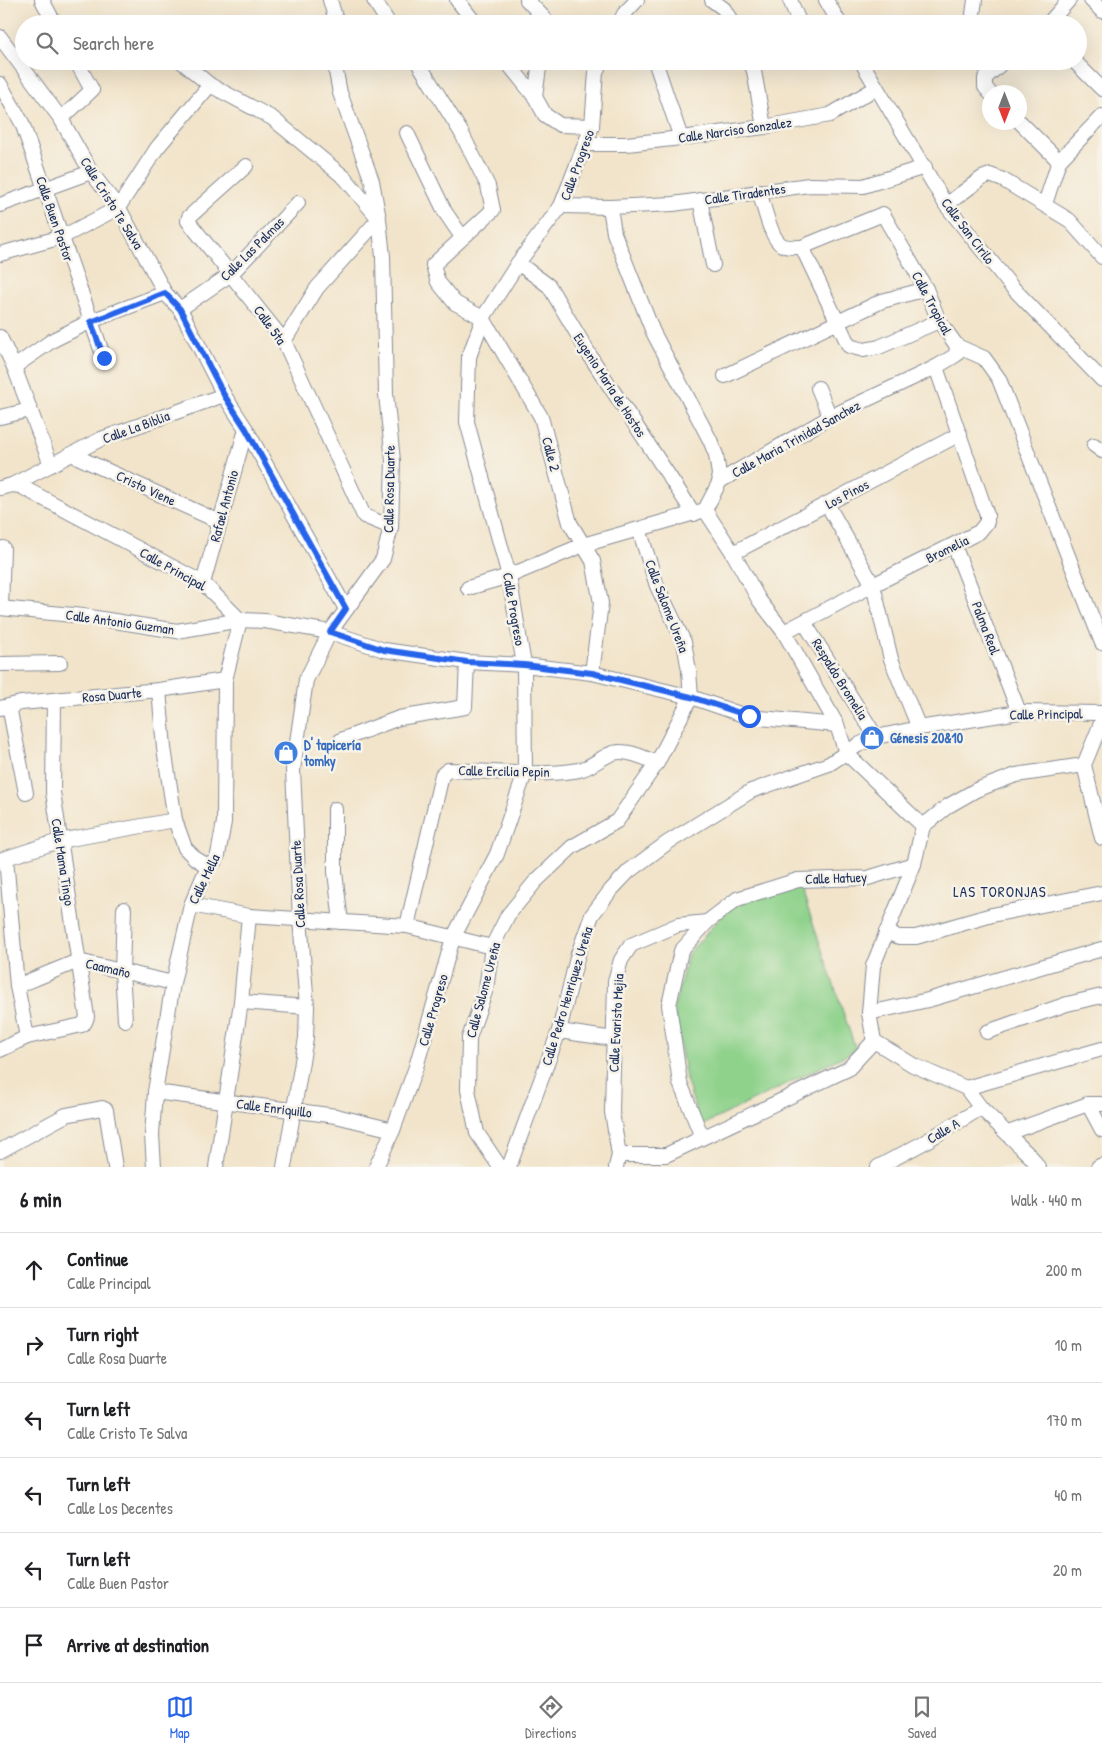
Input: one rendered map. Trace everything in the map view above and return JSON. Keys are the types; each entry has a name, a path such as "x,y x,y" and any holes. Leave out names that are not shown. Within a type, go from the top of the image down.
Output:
{"street":[{"path":"42,0 50,15"},
{"path":"330,0 334,15"},
{"path":"374,0 383,15"},
{"path":"457,0 469,15"},
{"path":"527,0 541,15"},
{"path":"628,15 637,0"},
{"path":"712,0 724,9 728,15"},
{"path":"790,0 796,15"},
{"path":"826,0 835,15"},
{"path":"1056,15 1070,0"},
{"path":"1091,0 1102,11"},
{"name":"Calle Cristo Te Salva","path":"0,37 15,57"},
{"name":"Calle Cristo Te Salva","path":"25,70 61,119 91,172 118,208 165,293 180,309 224,395 246,429 346,609"},
{"path":"61,119 92,90 81,70"},
{"path":"192,70 210,85 272,118 344,178 379,219 318,288 284,341"},
{"name":"Calle Rosa Duarte","path":"284,1167 306,1038 307,1007 300,918 293,770 306,680 330,632 383,559 391,527 392,460 386,394 383,257 379,219 372,181 340,93 336,70"},
{"path":"423,70 461,132 488,186 493,210 433,265 438,282 455,303 483,318"},
{"path":"513,70 535,96 545,115 560,125 592,126"},
{"path":"535,96 539,70"},
{"name":"Calle Progreso","path":"376,1167 416,1067 453,938 497,854 525,773 524,665 509,576 467,422 469,357 483,318 518,264 562,206 592,126 597,70"},
{"path":"658,70 681,138"},
{"path":"753,70 764,127"},
{"name":"Calle San Cirilo","path":"866,70 946,204 1011,286 1102,380"},
{"path":"987,85 988,75 994,70"},
{"path":"1083,70 1102,89"},
{"name":"Calle Buen Pastor","path":"0,84 22,124 104,358"},
{"path":"0,254 62,237 118,208 157,148 210,85"},
{"name":"Calle Narciso Gonzalez","path":"585,144 627,144 681,138 764,127 830,115 876,88"},
{"path":"1045,204 1059,161 1102,116"},
{"path":"1027,129 1059,161"},
{"path":"407,133 445,212 462,237"},
{"name":"Calle 5ta","path":"246,166 189,217 188,221 284,341 364,516 391,527"},
{"name":"Calle Tiradentes","path":"562,206 610,207 700,200 809,185 863,186 925,168"},
{"path":"0,204 46,190 91,172"},
{"path":"946,204 982,178 990,175 1003,180 1069,220 1102,257"},
{"path":"759,191 775,238 782,246 802,247 849,346 864,350 879,348 939,320"},
{"path":"700,200 713,265"},
{"name":"Calle Las Palmas","path":"180,309 231,274 298,203"},
{"path":"610,207 614,233 653,332 710,440 716,454 720,481"},
{"name":"Calle Tropical","path":"802,247 883,214 926,290 939,320 957,346 984,358 999,379 1102,643"},
{"name":"Eugenio Maria de Hostos","path":"518,264 549,286 592,358 699,512 733,553 759,600 784,632 837,725"},
{"path":"725,376 882,301 926,290"},
{"path":"14,367 53,340 91,322 165,293"},
{"name":"Calle 2","path":"483,318 541,418 570,523 593,561 601,603 592,673"},
{"path":"0,337 14,367 51,465"},
{"name":"Calle Maria Trinidad Sanchez","path":"699,512 720,481 830,417 936,367 956,355 957,346"},
{"name":"Bromelia","path":"784,632 979,532 986,522 987,515 936,367"},
{"path":"818,388 830,417"},
{"name":"Calle La Biblia","path":"6,486 101,439 224,395"},
{"path":"0,417 30,410"},
{"name":"Rafael Antonio","path":"203,583 246,429"},
{"name":"Los Pinos","path":"733,553 960,434"},
{"name":"Cristo Viene","path":"71,454 220,522"},
{"name":"Calle Principal","path":"6,486 20,486 203,583 240,620"},
{"path":"827,504 873,585 891,658 919,728"},
{"path":"468,588 509,576 584,546 699,512"},
{"name":"Calle Salome Ureña","path":"500,1167 478,1133 468,1090 469,1038 486,989 492,947 508,914 535,882 572,847 617,821 657,764 691,697 684,642 657,586 640,529"},
{"name":"Palma Real","path":"954,545 1019,712"},
{"path":"0,608 4,548"},
{"name":"Calle Antonio Guzman","path":"0,608 83,616 178,631 240,620"},
{"path":"240,620 265,621 330,632 384,650 467,662 524,665 592,673 691,697 749,716 837,725 846,753 923,826"},
{"name":"Calle Mella","path":"154,1167 152,1135 155,1092 173,983 190,905 208,866 215,861 218,855 224,822 225,680 240,620"},
{"name":"Respaldo Bromelia","path":"804,622 876,737"},
{"path":"341,740 399,718 465,707 467,662"},
{"path":"0,664 60,663"},
{"name":"Rosa Duarte","path":"4,707 21,703 159,690 225,680"},
{"path":"159,690 164,748 175,820 185,848 196,860 208,866"},
{"name":"Calle Mama Tingo","path":"27,1037 82,1024 85,1022 86,1017 53,792 54,700"},
{"path":"4,707 26,793"},
{"name":"Calle Principal","path":"846,753 876,737 1019,712 1102,713"},
{"path":"1102,721 1084,765 1102,838"},
{"name":"Calle Ercilia Pepin","path":"407,926 444,772 448,770 525,773 580,770 613,752 635,754 657,764"},
{"name":"Calle Pedro Henriquez Ureña","path":"509,1167 559,1031 578,954 592,915 611,890 629,871 667,843 751,791 829,764 846,753"},
{"path":"874,1041 870,1013 873,966 914,864 923,826 948,806 976,790 1016,775 1084,765"},
{"path":"335,809 335,872 341,922"},
{"path":"0,1050 27,1037 6,941 3,859 59,841 175,820"},
{"name":"Calle Hatuey","path":"702,1137 680,1083 669,1005 681,951 707,922 737,899 798,880 868,878 914,864"},
{"path":"886,932 899,937 916,937 992,914 1102,893"},
{"path":"190,905 249,916 407,926 492,947"},
{"path":"124,909 122,971 125,1020"},
{"path":"216,1167 241,1002 249,916"},
{"name":"Calle Evaristo Mejia","path":"618,1161 612,1112 615,981 621,960 630,945 678,925 707,922"},
{"path":"870,1013 928,1000 1102,949"},
{"name":"Caamaño","path":"16,986 78,962 173,983"},
{"path":"988,1032 1067,1004 1102,996"},
{"path":"241,1002 307,1007"},
{"path":"559,1031 614,1039"},
{"path":"618,1161 666,1161 702,1137 848,1069 874,1041"},
{"path":"874,1041 913,1065 966,1088 981,1108 1008,1132 1038,1167"},
{"path":"966,1088 1102,1049"},
{"name":"Calle Enriquillo","path":"155,1092 293,1109 336,1116 392,1130"},
{"path":"1008,1132 1088,1104 1102,1104"},
{"path":"1088,1104 1102,1130"},
{"path":"0,1151 66,1115 98,1108 106,1110 116,1167"},
{"name":"Calle A","path":"878,1167 923,1143 981,1108"},
{"path":"1098,1167 1102,1165"}],"green space":[{"path":"800,885 856,1050 701,1126 686,1079 674,1008 688,954 730,907"}],"place":[{"name":"Génesis 20&10","path":"872,738"},
{"name":"D' tapicería tomky","path":"286,753"}],"district":[{"name":"LAS TORONJAS","path":"1000,892"}],"route":[{"path":"104,358 91,322 165,293 180,309 224,395 246,429 346,609 330,632 384,650 467,662 524,665 592,673 691,697 749,716"}]}
